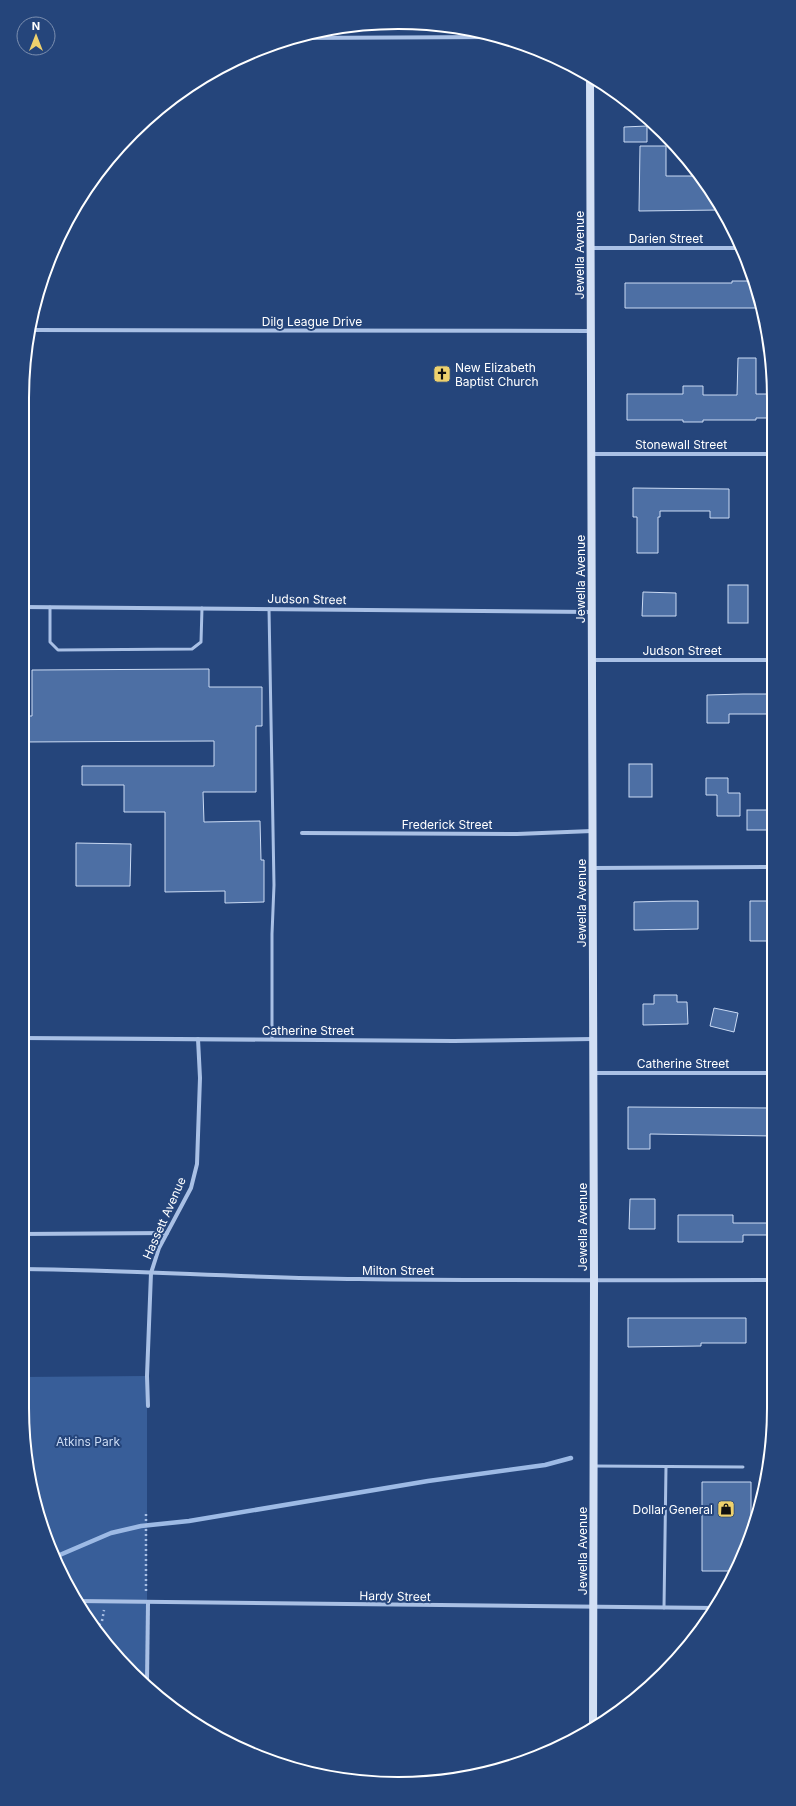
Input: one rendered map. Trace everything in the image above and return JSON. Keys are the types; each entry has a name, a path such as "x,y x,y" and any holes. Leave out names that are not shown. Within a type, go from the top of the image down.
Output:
{"main road":[{"name":"Jewella Avenue","path":"590,83 594,1280 593,1721"}],"street":[{"path":"319,38 474,37"},
{"name":"Darien Street","path":"591,248 735,248"},
{"name":"Dilg League Drive","path":"35,330 591,331"},
{"name":"Stonewall Street","path":"591,454 767,454"},
{"name":"Judson Street","path":"29,606 592,612"},
{"name":"Judson Street","path":"592,660 767,660"},
{"name":"Frederick Street","path":"302,833 517,834 593,831"},
{"path":"593,868 767,868"},
{"name":"Catherine Street","path":"29,1038 462,1041 593,1039"},
{"name":"Hassett Avenue","path":"148,1406 147,1376 151,1273 167,1233 191,1188 197,1164 200,1078 198,1039"},
{"name":"Catherine Street","path":"593,1073 767,1073"},
{"path":"29,1234 167,1233"},
{"name":"Milton Street","path":"29,1269 106,1270 151,1273 358,1280 767,1280"},
{"name":"Hardy Street","path":"84,1601 594,1608 708,1608"},
{"path":"147,1678 148,1603"}],"lane":[{"path":"50,607 50,642 58,650 192,649 201,642 202,608"},
{"path":"269,609 274,885 272,934 272,1039"},
{"path":"594,1466 743,1467"},
{"path":"664,1608 666,1466"}],"path":[{"path":"146,1514 145,1582 148,1603"},
{"path":"99,1624 105,1613 104,1602"}],"green space":[{"name":"Atkins Park","path":"147,1376 147,1678 137,1669 105,1633 91,1613 78,1592 57,1549 42,1504 32,1456 29,1377"}],"building":[{"path":"647,126 647,142 624,142 624,127"},
{"path":"640,146 666,146 666,176 693,176 716,210 639,211"},
{"path":"732,281 748,281 756,308 625,308 625,283 732,283"},
{"path":"738,358 756,358 756,394 767,394 767,418 756,418 756,420 703,420 703,422 683,422 683,420 627,420 627,394 683,394 683,386 703,386 703,395 737,395"},
{"path":"633,488 729,489 729,518 710,518 710,511 660,511 660,517 658,517 658,553 637,553 637,517 633,517"},
{"path":"728,585 748,585 748,623 728,623"},
{"path":"643,592 676,593 676,616 642,616"},
{"path":"209,669 209,687 262,687 262,726 256,726 256,792 203,792 204,822 260,821 261,860 264,860 264,902 225,903 225,891 165,892 165,812 124,812 124,785 82,785 82,766 214,766 214,741 29,742 29,716 32,716 32,670"},
{"path":"767,694 767,714 729,714 729,723 707,723 707,695"},
{"path":"629,764 652,764 652,797 629,797"},
{"path":"706,778 728,778 728,793 740,793 740,816 717,816 717,795 706,795"},
{"path":"747,810 767,810 767,830 747,830"},
{"path":"76,843 131,844 130,886 76,886"},
{"path":"698,901 698,929 634,930 634,902"},
{"path":"750,901 767,901 767,941 750,941"},
{"path":"654,995 677,995 677,1002 687,1002 688,1024 643,1025 643,1004 654,1004"},
{"path":"714,1008 738,1013 734,1032 710,1026"},
{"path":"628,1107 767,1108 767,1136 650,1134 650,1149 628,1149"},
{"path":"630,1199 655,1199 655,1229 629,1229"},
{"path":"678,1215 733,1215 733,1223 767,1223 767,1235 743,1235 743,1242 678,1242"},
{"path":"628,1318 746,1318 746,1343 701,1343 701,1346 628,1347"},
{"name":"Dollar General","path":"702,1482 751,1482 751,1514 739,1549 729,1571 702,1571"}],"waterway":[{"path":"60,1555 111,1533 141,1526 189,1521 428,1481 545,1465 571,1458"}],"place":[{"name":"New Elizabeth Baptist Church","path":"442,374"},
{"name":"Dollar General","path":"726,1509"}]}
